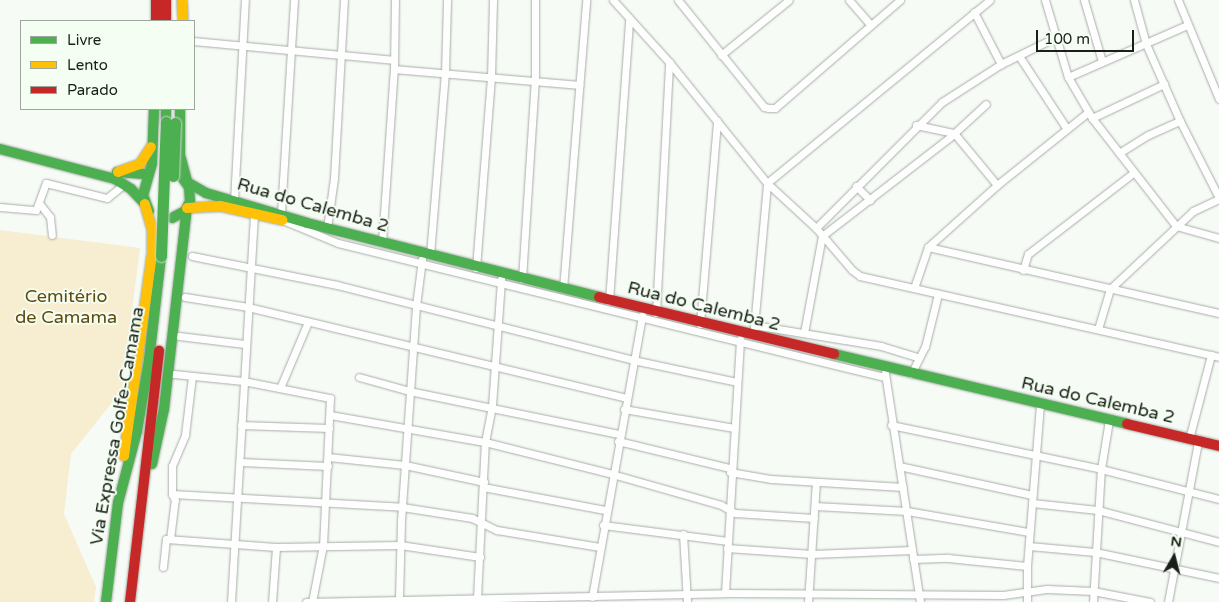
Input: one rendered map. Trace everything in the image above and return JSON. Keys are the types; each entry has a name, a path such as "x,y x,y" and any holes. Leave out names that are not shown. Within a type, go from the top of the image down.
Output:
{"main road":[{"path":"156,0 156,20"},
{"path":"166,0 166,20"},
{"path":"175,0 175,20"},
{"path":"182,0 183,20"},
{"path":"118,503 152,254 152,229 145,204 153,143 154,110"},
{"path":"166,110 170,123 166,256"},
{"path":"170,123 175,110"},
{"path":"142,506 164,409 182,230 191,194 180,155 180,110"},
{"path":"118,172 140,164 153,143"},
{"path":"0,144 118,172 148,174 168,172 187,182"},
{"path":"0,149 104,175 124,184 145,204 166,218 187,208 220,206 254,214 280,216"},
{"name":"Rua do Calemba 2","path":"187,182 206,193 280,216 382,243 425,257 476,268 501,278 522,279 562,289 609,301 642,314 656,313 700,324 740,338 753,330 885,372 911,374 1219,446"},
{"name":"Via Expressa Golfe-Camama","path":"106,602 118,503 137,431 166,256"},
{"name":"Via Expressa Golfe-Camama","path":"133,600 166,256"}],"street":[{"path":"234,201 245,0"},
{"path":"294,0 293,50 280,216 338,243 425,257 642,314 885,372 891,425 907,511 920,602"},
{"path":"327,228 342,55 344,0"},
{"path":"382,243 394,70 395,0"},
{"path":"395,600 416,306 425,257 445,73 447,0"},
{"path":"476,268 492,77 493,0"},
{"path":"522,279 535,80 536,0"},
{"path":"562,289 586,0"},
{"path":"613,0 629,21 670,62 767,183 816,228 860,276 1219,357"},
{"path":"678,0 764,106 775,108 900,0"},
{"path":"774,0 779,7"},
{"path":"721,55 789,0"},
{"path":"849,0 871,25"},
{"path":"917,357 881,346 823,336 753,330 767,183 990,0"},
{"path":"1045,0 1068,77 1090,115 1133,173 1176,226 1219,238"},
{"path":"1084,0 1102,61"},
{"path":"1098,329 1110,289 1193,211 1219,198 1180,121 1146,44 1134,0"},
{"path":"1178,0 1219,98"},
{"path":"974,12 1002,64"},
{"path":"609,301 629,21"},
{"path":"1068,77 1187,25"},
{"path":"816,228 916,125 942,102 1002,64 1056,37"},
{"path":"195,41 394,60"},
{"path":"1019,56 1067,129"},
{"path":"656,313 670,62"},
{"path":"394,70 579,85"},
{"path":"914,288 928,247 997,185 1067,129 1090,115 1164,84"},
{"path":"804,333 822,236 954,133 986,104"},
{"path":"700,324 718,121"},
{"path":"1119,153 1148,135 1180,121"},
{"path":"916,125 954,133 997,185"},
{"path":"1022,270 1028,254 1133,173"},
{"path":"0,207 34,211 46,183 106,198 124,184"},
{"path":"856,186 870,200"},
{"path":"39,203 50,217 52,234"},
{"path":"230,602 239,499 245,344 254,214"},
{"path":"928,247 1022,270 1219,313"},
{"path":"192,256 338,285 633,360 737,382"},
{"path":"477,598 485,442 492,406 501,278"},
{"path":"911,374 917,357 925,347 938,294"},
{"path":"185,297 248,307 626,398"},
{"path":"592,597 605,510 642,314"},
{"path":"280,388 308,322"},
{"path":"179,336 245,344"},
{"path":"820,352 823,336"},
{"path":"724,593 730,470 740,338"},
{"path":"1168,602 1178,531 1187,491 1193,440 1211,355"},
{"path":"174,374 243,382 330,398 326,504 322,545 312,602"},
{"path":"170,540 175,500 172,494 172,466 185,435 192,376"},
{"path":"359,377 410,391 492,406 618,437 730,470 816,482 903,487"},
{"path":"1027,602 1029,532 1040,404"},
{"path":"624,409 734,428"},
{"path":"330,415 407,426 485,442 612,474 728,508 735,513 814,518"},
{"path":"1093,602 1101,469 1109,420"},
{"path":"241,425 329,428"},
{"path":"891,425 1035,457 1101,469 1219,499"},
{"path":"328,457 405,465 483,485 605,510"},
{"path":"241,462 328,466"},
{"path":"899,466 1032,495"},
{"path":"808,602 816,482"},
{"path":"172,494 402,507 472,518 497,530 600,548"},
{"path":"1032,503 1098,510 1219,542"},
{"path":"815,506 907,511 1029,532"},
{"path":"603,526 683,534 727,544 812,554 912,550"},
{"path":"683,534 686,598"},
{"path":"163,567 166,539 276,547 400,545 480,558"},
{"path":"1029,546 1095,552 1219,578"},
{"path":"272,602 276,547"},
{"path":"913,558 948,558 1027,566"},
{"path":"306,602 477,598 686,598 724,593 918,594 1093,591 1150,602"}],"green space":[{"name":"Cemitério de Camama","path":"0,230 140,248 122,390 71,454 64,514 96,587 94,602 0,602"}],"traffic: fast":[{"path":"149,211 143,195 152,163 154,110"},
{"path":"166,110 166,122"},
{"path":"180,110 180,155 187,182"},
{"path":"161,256 166,122"},
{"path":"173,176 175,123"},
{"path":"0,149 115,179 131,189 145,204"},
{"path":"117,172 148,174"},
{"path":"172,218 185,211 190,201 189,187 181,176"},
{"path":"187,182 206,193 307,223 599,297"},
{"path":"152,464 164,409 187,208"},
{"path":"106,602 118,503 137,431 149,360 161,256"},
{"path":"834,354 1127,424"}],"traffic: slow":[{"path":"182,0 183,20"},
{"path":"118,172 140,164 151,147"},
{"path":"124,456 152,254 152,229 145,204"},
{"path":"187,208 220,206 282,220"}],"traffic: jam":[{"path":"156,0 156,20"},
{"path":"166,0 166,20"},
{"path":"599,297 834,354"},
{"path":"130,602 159,351"},
{"path":"1127,424 1219,446"}]}
